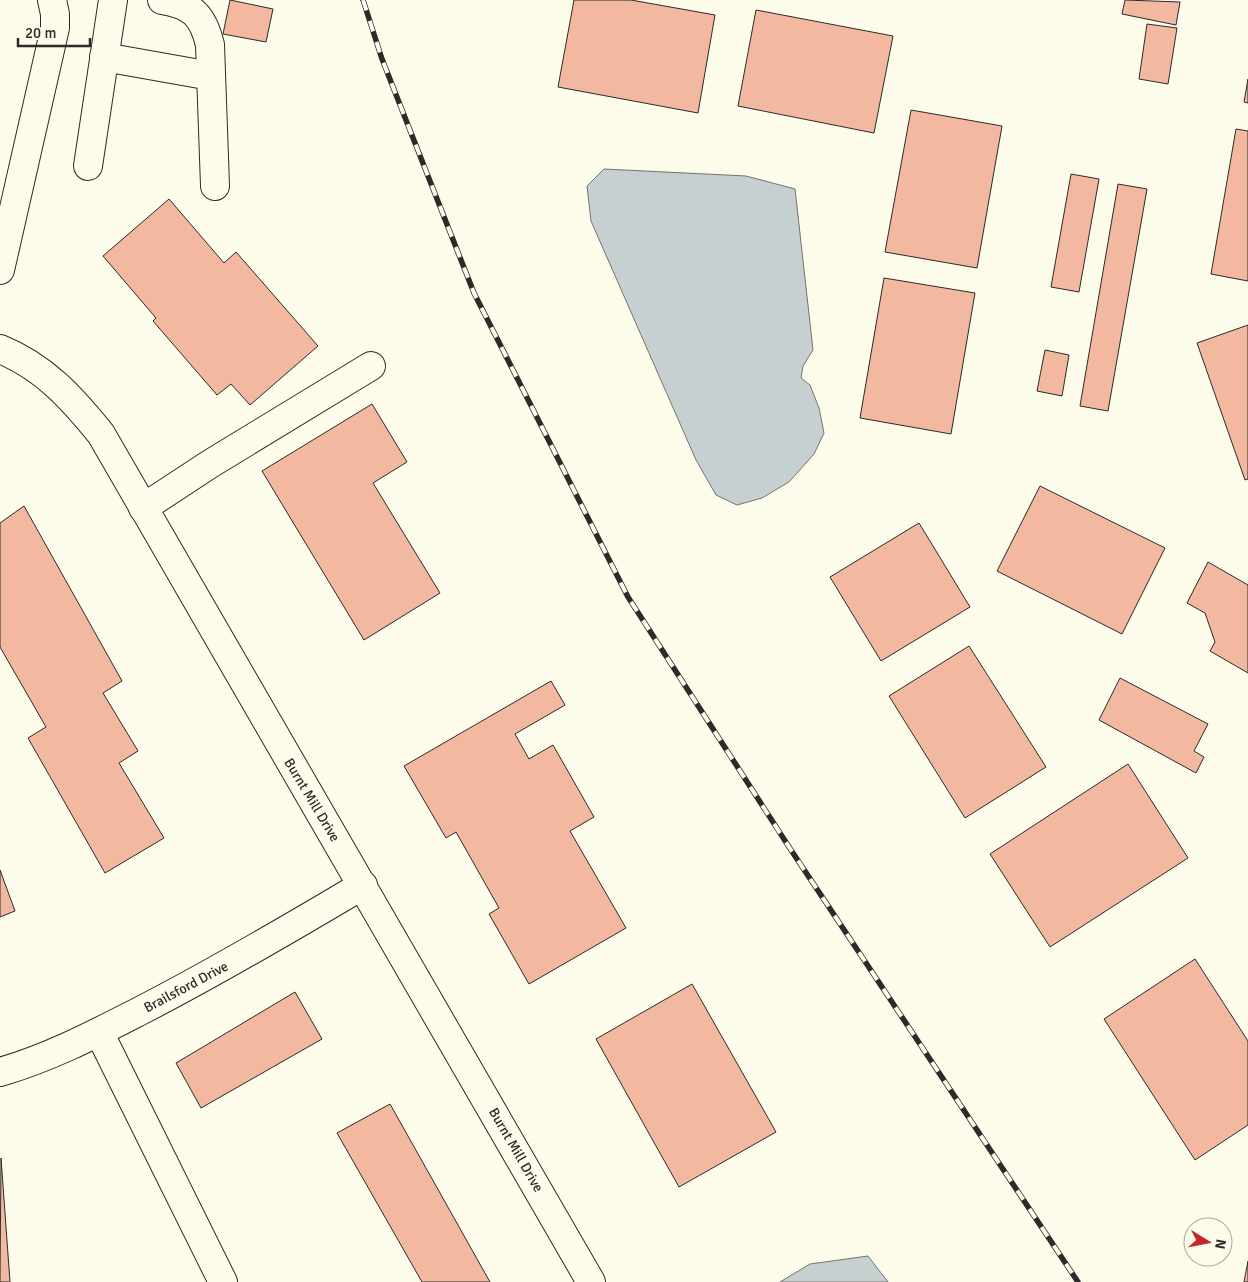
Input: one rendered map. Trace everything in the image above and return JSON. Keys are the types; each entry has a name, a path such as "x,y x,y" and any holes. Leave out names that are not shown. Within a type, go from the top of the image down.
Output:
{"street":[{"path":"0,270 55,28 52,0"},
{"path":"88,166 112,0"},
{"path":"162,0 186,7 197,15 206,27 210,45 215,186"},
{"path":"104,56 211,76"},
{"name":"Burnt Mill Drive","path":"0,349 33,365 53,380 79,406 101,434 591,1282"},
{"path":"143,508 210,464 371,366"},
{"name":"Brailsford Drive","path":"0,1072 99,1032 180,991 286,932 362,885"},
{"path":"99,1032 223,1282"}],"shaded area":[{"path":"604,169 746,176 795,189 813,350 803,366 801,378 810,385 819,408 824,433 814,454 789,482 762,498 737,505 716,495 696,460 591,221 587,186"},
{"path":"868,1256 888,1282 780,1282 810,1264"}],"building":[{"path":"230,0 273,9 266,42 223,34"},
{"path":"574,0 631,0 715,15 698,113 558,87"},
{"path":"1125,0 1180,2 1176,25 1122,14"},
{"path":"756,10 893,36 874,133 738,106"},
{"path":"1147,24 1177,28 1168,84 1139,79"},
{"path":"1248,79 1248,103 1244,102"},
{"path":"911,110 1002,126 977,268 885,252"},
{"path":"1236,129 1248,131 1248,281 1211,274"},
{"path":"1071,174 1099,179 1079,292 1051,287"},
{"path":"1118,184 1147,189 1108,411 1080,406"},
{"path":"169,199 224,263 236,252 318,346 250,405 231,384 217,395 153,321 156,318 103,256"},
{"path":"884,278 975,293 951,434 860,418"},
{"path":"1248,325 1248,479 1245,480 1197,343"},
{"path":"1045,350 1069,355 1062,396 1037,391"},
{"path":"372,404 407,462 373,483 440,593 364,640 262,471"},
{"path":"1040,486 1165,548 1122,634 997,571"},
{"path":"24,506 122,681 103,693 138,751 119,763 164,838 105,873 28,738 46,727 0,647 0,523"},
{"path":"919,523 970,607 881,661 830,577"},
{"path":"1208,562 1248,585 1248,673 1210,651 1215,642 1205,613 1187,603"},
{"path":"969,646 1046,767 965,818 889,696"},
{"path":"1120,678 1208,724 1194,751 1204,757 1196,773 1099,720"},
{"path":"551,681 565,705 515,734 529,759 553,745 594,817 570,831 626,928 529,984 489,914 499,908 456,832 446,838 404,766"},
{"path":"1128,764 1188,858 1050,947 990,854"},
{"path":"0,870 15,911 0,917"},
{"path":"1195,959 1248,1041 1248,1125 1195,1160 1104,1019"},
{"path":"692,984 776,1132 679,1187 596,1039"},
{"path":"295,992 322,1039 201,1108 176,1063"},
{"path":"390,1104 490,1282 422,1282 337,1133"},
{"path":"1,1158 10,1282 0,1282"},
{"path":"1248,1261 1248,1282 1244,1282"}],"railway":[{"path":"363,0 382,59 474,293 628,597 791,850 1078,1282"}]}
